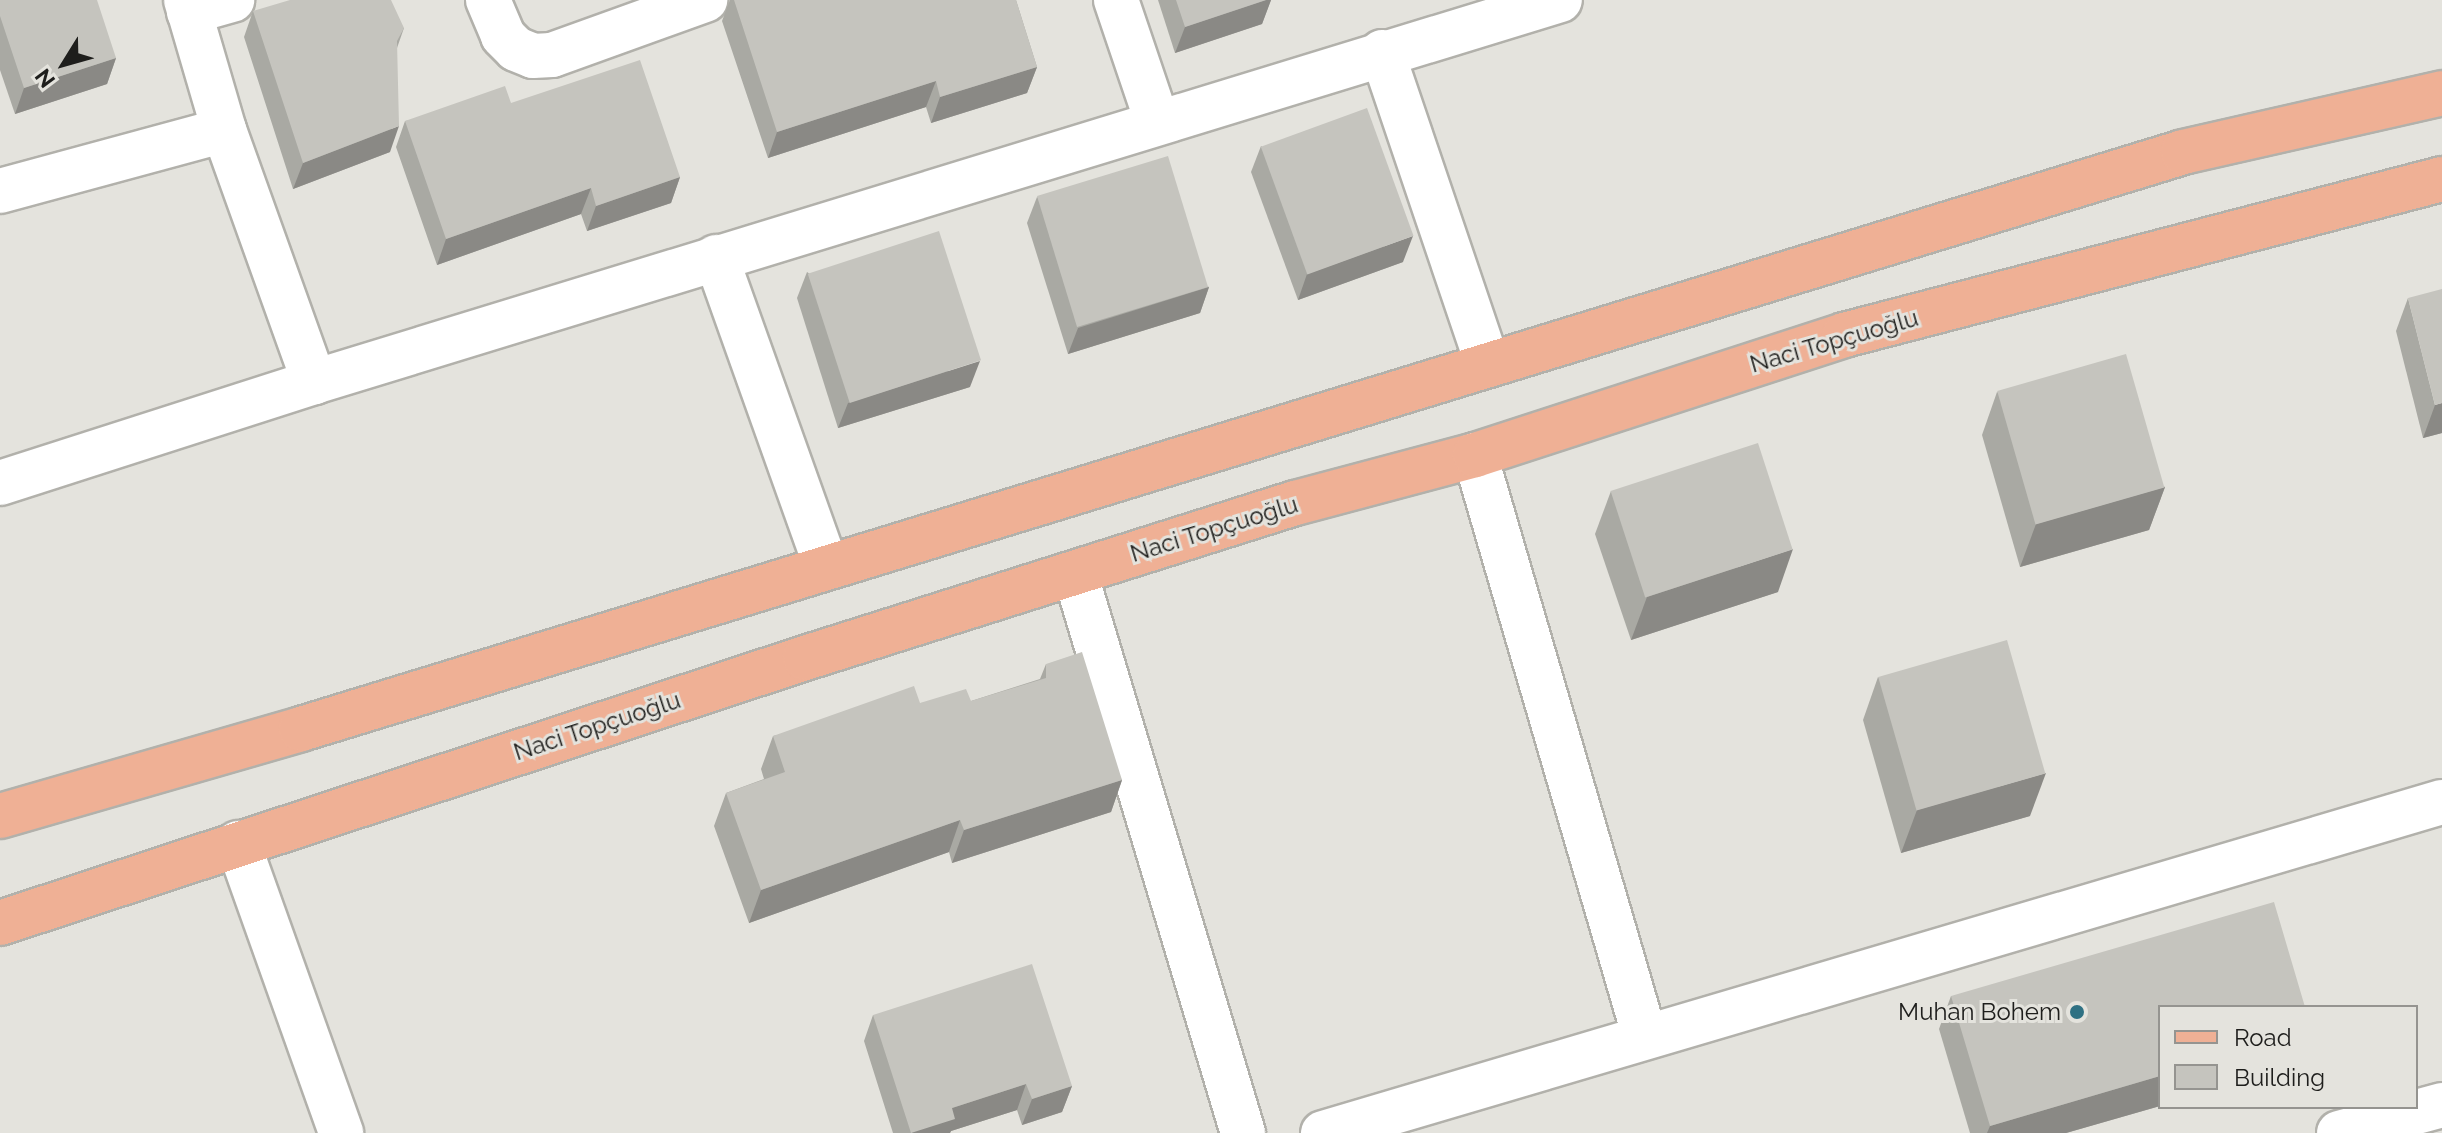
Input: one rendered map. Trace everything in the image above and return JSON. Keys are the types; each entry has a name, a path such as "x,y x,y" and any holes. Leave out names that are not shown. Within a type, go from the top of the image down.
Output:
{"main road":[{"path":"0,816 2183,152 2442,93"},
{"name":"Naci Topçuoğlu","path":"0,923 1075,573 1295,503 1475,455 1844,335 2442,179"}],"street":[{"path":"232,0 188,6 224,130 314,382"},
{"path":"488,0 503,36 533,56 552,55 705,0"},
{"path":"1116,0 1157,121"},
{"path":"0,483 716,257 1560,0"},
{"path":"1382,52 1487,363"},
{"path":"0,191 224,130"},
{"path":"716,257 826,566"},
{"path":"1475,455 1644,1034"},
{"path":"1075,573 1243,1133"},
{"path":"1323,1133 1644,1034 2442,802"},
{"path":"238,843 341,1133"},
{"path":"2339,1133 2442,1105"}],"building":[{"path":"0,0 97,0 116,58 24,88 0,16"},
{"path":"290,0 391,0 404,28 397,41 399,126 303,163 253,11"},
{"path":"734,0 1016,0 1037,67 940,97 936,81 777,132"},
{"path":"1176,0 1266,0 1185,27"},
{"path":"640,60 680,177 596,206 591,188 446,239 405,121 505,86 511,103"},
{"path":"1367,108 1414,236 1307,274 1261,147"},
{"path":"1168,156 1208,287 1077,327 1037,196"},
{"path":"939,231 981,360 850,403 808,274"},
{"path":"2442,289 2442,403 2435,405 2408,298"},
{"path":"2126,354 2164,488 2036,525 1997,391"},
{"path":"1758,443 1793,550 1645,597 1611,491"},
{"path":"2007,640 2045,774 1917,811 1878,677"},
{"path":"1082,652 1122,780 964,830 960,820 761,890 726,793 785,772 773,736 914,686 920,703 966,689 971,701 1046,678 1046,664"},
{"path":"2274,902 2304,1005 2158,1005 2158,1077 1990,1126 1951,996"},
{"path":"1032,964 1072,1086 1032,1099 1026,1084 952,1108 955,1119 911,1133 873,1015"}],"place":[{"name":"Muhan Bohem","path":"2077,1012"}]}
